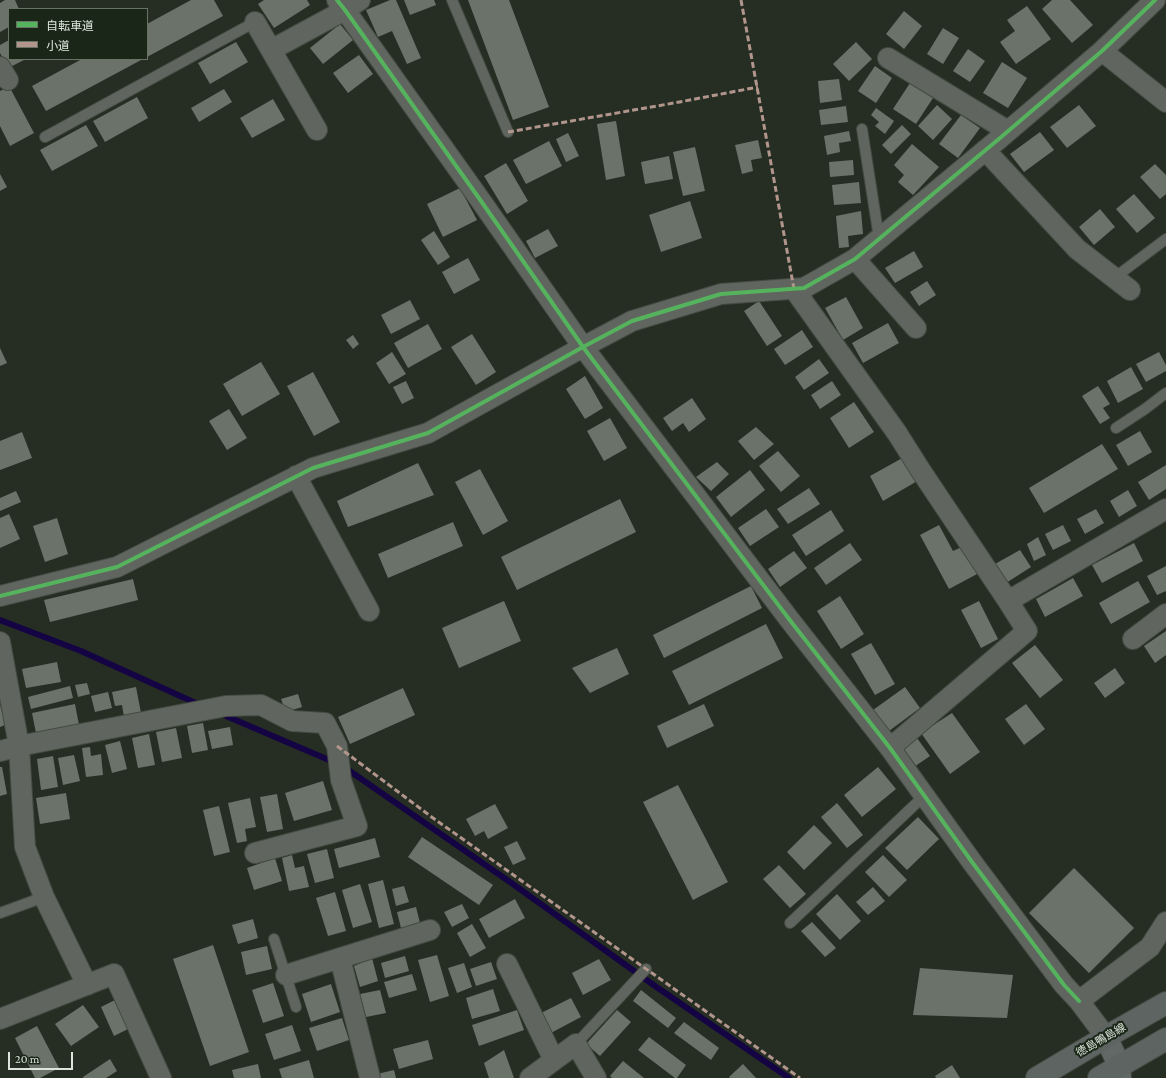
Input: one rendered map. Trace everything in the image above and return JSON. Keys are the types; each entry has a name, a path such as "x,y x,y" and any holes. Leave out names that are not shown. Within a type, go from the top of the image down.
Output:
{"main road":[{"name":"徳島鴨島線","path":"1037,1078 1166,1003"},
{"path":"1098,1078 1120,1072 1166,1039"}],"street":[{"path":"0,596 117,567 313,468 428,433 632,321 721,294 804,288 855,259 1102,51 1155,0"},
{"path":"271,50 347,3 583,347 789,619 890,748 1059,979 1079,1001 1106,1037 1120,1072"},
{"path":"255,22 317,130"},
{"path":"1102,51 1166,102"},
{"path":"888,58 1008,131"},
{"path":"985,150 1077,249 1130,290"},
{"path":"855,259 916,328"},
{"path":"794,289 897,433 1028,631 890,748"},
{"path":"296,476 369,612"},
{"path":"1008,601 1166,509"},
{"path":"1132,639 1166,614"},
{"path":"0,642 19,746 25,846 44,897 87,985"},
{"path":"0,751 226,706 261,705 292,721 325,723 337,746 341,780 357,826 255,853"},
{"path":"1079,1001 1150,947 1166,922"},
{"path":"286,975 430,930"},
{"path":"340,958 370,1078"},
{"path":"507,964 554,1060"},
{"path":"0,1019 114,974 161,1078"},
{"path":"530,1078 576,1044 596,1078"}],"lane":[{"path":"452,0 508,132"},
{"path":"45,138 255,22"},
{"path":"862,129 880,238"},
{"path":"1114,278 1166,239"},
{"path":"1116,428 1166,393"},
{"path":"790,923 924,796"},
{"path":"0,913 44,897"},
{"path":"274,939 296,1007"},
{"path":"576,1044 646,969"}],"building":[{"path":"5,0 15,0 19,8 8,8 8,28 0,32 0,3"},
{"path":"191,0 214,0 223,16 148,56 148,23"},
{"path":"264,0 307,0 310,5 274,28 258,4"},
{"path":"390,0 396,0 421,58 407,64 392,31 378,37 366,10"},
{"path":"404,0 434,0 436,5 410,15"},
{"path":"468,0 509,0 549,107 513,120"},
{"path":"1052,0 1070,0 1093,25 1072,43 1042,9"},
{"path":"1027,6 1051,39 1016,64 1000,42 1015,31 1007,20"},
{"path":"904,11 922,26 904,49 886,34"},
{"path":"340,24 353,40 323,64 310,48"},
{"path":"943,28 959,38 943,64 927,54"},
{"path":"8,41 8,60 24,60 8,68 0,53 0,45"},
{"path":"236,42 248,62 210,84 198,63"},
{"path":"856,42 872,59 849,81 833,64"},
{"path":"968,49 985,61 970,82 953,71"},
{"path":"359,55 373,74 348,93 333,73"},
{"path":"80,60 141,60 46,111 32,86"},
{"path":"1002,62 1027,78 1008,108 983,93"},
{"path":"875,66 892,78 876,103 858,91"},
{"path":"839,79 842,100 820,103 818,81"},
{"path":"910,83 933,98 916,124 893,109"},
{"path":"9,86 34,133 10,146 0,126 0,91"},
{"path":"224,89 232,102 199,122 191,108"},
{"path":"137,97 148,118 105,142 93,121"},
{"path":"273,99 285,120 252,138 240,118"},
{"path":"937,105 952,119 933,140 918,126"},
{"path":"1079,105 1096,126 1067,148 1050,127"},
{"path":"846,106 848,122 821,125 819,110"},
{"path":"876,108 894,121 885,134 875,126 879,122 871,115"},
{"path":"961,115 980,128 958,158 939,144"},
{"path":"616,121 625,176 606,180 597,124"},
{"path":"86,125 98,146 52,171 40,150"},
{"path":"902,125 911,134 891,154 882,145"},
{"path":"849,131 851,141 839,143 840,152 827,155 824,136"},
{"path":"1040,132 1054,150 1024,172 1010,154"},
{"path":"568,133 579,156 566,162 556,139"},
{"path":"758,140 762,158 751,160 753,171 742,174 735,145"},
{"path":"549,141 562,166 526,184 513,160"},
{"path":"912,144 939,167 913,195 898,182 904,175 894,165"},
{"path":"695,147 705,191 683,196 673,152"},
{"path":"669,156 673,179 645,184 641,162"},
{"path":"853,160 854,175 830,177 829,162"},
{"path":"506,163 528,201 507,214 484,176"},
{"path":"1155,164 1166,175 1166,194 1160,199 1140,177"},
{"path":"0,174 7,187 0,191"},
{"path":"859,182 861,203 834,205 832,185"},
{"path":"460,188 477,220 443,237 427,204"},
{"path":"1134,194 1155,218 1137,233 1116,209"},
{"path":"690,201 702,238 661,252 649,215"},
{"path":"1100,209 1115,227 1094,245 1079,227"},
{"path":"861,211 863,234 848,236 849,247 839,248 836,216"},
{"path":"548,229 558,246 535,258 526,241"},
{"path":"434,231 450,257 438,265 421,240"},
{"path":"914,251 923,267 895,283 885,268"},
{"path":"468,258 480,280 454,294 442,272"},
{"path":"927,281 936,295 919,306 910,292"},
{"path":"846,297 863,328 843,340 825,308"},
{"path":"410,300 420,319 391,334 381,315"},
{"path":"759,301 782,336 767,346 744,311"},
{"path":"888,323 899,343 863,363 852,343"},
{"path":"428,324 442,349 408,368 394,343"},
{"path":"802,330 813,347 785,365 774,349"},
{"path":"472,334 496,372 476,385 451,347"},
{"path":"353,335 359,344 353,349 346,340"},
{"path":"0,348 7,363 0,366"},
{"path":"392,352 406,374 389,384 376,363"},
{"path":"1159,352 1166,365 1166,371 1146,382 1136,364"},
{"path":"819,359 829,373 804,390 795,377"},
{"path":"261,362 280,394 242,416 223,384"},
{"path":"1131,367 1143,389 1118,403 1107,381"},
{"path":"313,372 340,422 314,436 287,386"},
{"path":"585,376 603,408 585,419 566,389"},
{"path":"406,381 414,398 402,404 393,387"},
{"path":"832,381 841,395 820,409 811,395"},
{"path":"1098,386 1110,404 1103,408 1110,418 1100,424 1082,396"},
{"path":"692,398 706,419 689,432 683,423 672,431 663,418"},
{"path":"854,402 874,432 849,448 830,418"},
{"path":"229,409 247,438 227,450 209,421"},
{"path":"610,418 627,448 604,461 587,431"},
{"path":"756,427 774,444 754,460 738,441"},
{"path":"1140,431 1152,452 1128,466 1116,445"},
{"path":"22,432 32,458 0,470 0,441"},
{"path":"1102,444 1118,469 1044,513 1029,488"},
{"path":"778,451 800,476 781,492 759,466"},
{"path":"906,456 919,480 883,501 870,476"},
{"path":"717,462 729,474 711,491 696,477"},
{"path":"418,463 434,495 348,527 337,501"},
{"path":"1166,465 1166,489 1149,500 1138,482"},
{"path":"480,469 508,521 483,535 455,482"},
{"path":"750,470 765,490 731,517 716,497"},
{"path":"809,488 820,504 788,524 777,509"},
{"path":"1128,490 1137,506 1119,517 1110,501"},
{"path":"16,491 21,502 0,511 0,498"},
{"path":"620,499 636,532 517,590 501,557"},
{"path":"766,509 779,527 750,546 738,528"},
{"path":"1096,509 1104,523 1085,534 1077,519"},
{"path":"831,510 844,531 806,556 792,535"},
{"path":"9,514 20,539 0,548 0,518"},
{"path":"57,518 68,554 45,562 33,526"},
{"path":"453,522 463,546 388,578 378,554"},
{"path":"939,525 953,551 964,546 979,573 949,589 920,535"},
{"path":"1063,525 1071,541 1053,550 1045,534"},
{"path":"1038,537 1046,555 1034,561 1027,544"},
{"path":"850,543 862,560 826,585 814,568"},
{"path":"1134,543 1143,561 1102,583 1092,565"},
{"path":"1020,550 1031,567 1006,583 995,564"},
{"path":"794,551 807,568 780,587 768,569"},
{"path":"1166,566 1166,591 1157,595 1147,576"},
{"path":"1073,578 1083,596 1045,617 1036,599"},
{"path":"133,579 138,600 50,622 44,600"},
{"path":"1138,581 1150,602 1111,624 1099,603"},
{"path":"751,586 762,608 664,658 653,635"},
{"path":"840,596 864,634 841,649 817,611"},
{"path":"504,601 521,641 459,668 442,628"},
{"path":"979,601 998,639 981,648 961,610"},
{"path":"766,624 783,658 689,705 672,671"},
{"path":"1166,631 1166,655 1155,663 1144,646"},
{"path":"871,643 895,684 875,695 851,654"},
{"path":"1035,645 1063,680 1040,698 1012,663"},
{"path":"617,648 629,674 590,693 572,668"},
{"path":"57,662 61,682 26,688 22,669"},
{"path":"1115,668 1125,683 1105,698 1094,683"},
{"path":"87,683 90,694 78,697 75,685"},
{"path":"70,686 73,698 31,709 28,697"},
{"path":"136,687 141,713 124,717 122,705 115,706 112,692"},
{"path":"905,687 920,708 889,731 873,710"},
{"path":"403,688 415,715 350,744 338,717"},
{"path":"108,692 112,708 95,712 91,696"},
{"path":"298,694 302,707 286,712 281,699"},
{"path":"0,704 5,725 0,727"},
{"path":"75,704 79,725 36,733 32,713"},
{"path":"704,704 714,726 667,748 657,726"},
{"path":"1026,704 1045,729 1024,745 1005,719"},
{"path":"952,713 980,752 950,774 921,733"},
{"path":"203,723 208,750 192,753 187,726"},
{"path":"230,727 233,745 212,749 208,731"},
{"path":"176,728 182,758 162,762 156,732"},
{"path":"149,734 155,765 138,768 132,738"},
{"path":"917,738 930,756 914,767 901,749"},
{"path":"120,741 127,769 112,773 105,745"},
{"path":"90,747 91,756 101,754 103,775 86,777 82,748"},
{"path":"74,755 80,781 63,785 58,758"},
{"path":"53,756 58,787 41,790 37,759"},
{"path":"0,767 2,767 7,794 0,796"},
{"path":"878,767 896,789 862,817 844,795"},
{"path":"323,781 332,810 294,821 285,793"},
{"path":"678,785 728,882 693,900 643,802"},
{"path":"66,793 70,819 40,824 36,798"},
{"path":"277,794 283,829 267,832 260,797"},
{"path":"250,798 256,827 245,829 247,841 237,843 228,803"},
{"path":"837,803 863,835 847,848 821,817"},
{"path":"495,804 508,828 488,839 484,831 475,836 466,819"},
{"path":"219,806 230,852 214,856 203,810"},
{"path":"918,817 939,839 907,870 885,848"},
{"path":"814,825 832,843 804,870 787,852"},
{"path":"422,837 493,885 479,905 408,857"},
{"path":"375,838 380,857 339,868 334,849"},
{"path":"517,841 526,859 513,865 504,847"},
{"path":"327,849 334,878 315,883 307,854"},
{"path":"292,855 295,868 304,866 309,887 289,891 282,858"},
{"path":"883,855 907,880 889,897 865,872"},
{"path":"275,858 282,881 254,890 247,868"},
{"path":"779,865 806,894 790,908 763,879"},
{"path":"1074,868 1134,928 1089,973 1029,913"},
{"path":"383,880 394,924 379,928 368,884"},
{"path":"360,884 372,922 353,928 342,890"},
{"path":"404,886 409,902 396,906 392,889"},
{"path":"873,887 885,901 868,915 856,902"},
{"path":"335,892 346,931 328,936 316,898"},
{"path":"837,894 861,921 840,940 816,914"},
{"path":"515,899 525,918 489,938 479,919"},
{"path":"462,904 469,918 452,927 444,912"},
{"path":"416,907 420,923 401,928 397,912"},
{"path":"253,919 258,938 238,944 232,925"},
{"path":"812,922 836,948 825,957 801,931"},
{"path":"472,924 486,948 470,957 457,933"},
{"path":"213,945 249,1052 210,1066 173,959"},
{"path":"267,946 272,969 246,975 241,952"},
{"path":"437,955 449,996 430,1002 418,960"},
{"path":"405,956 409,971 385,978 381,963"},
{"path":"372,958 378,981 360,987 354,966"},
{"path":"599,959 611,980 583,995 572,973"},
{"path":"491,962 497,979 476,986 470,969"},
{"path":"464,963 472,987 457,993 448,968"},
{"path":"920,968 1013,975 1007,1018 913,1015"},
{"path":"412,974 417,990 389,998 384,982"},
{"path":"273,983 284,1016 263,1023 252,990"},
{"path":"331,984 340,1012 311,1022 302,994"},
{"path":"493,989 500,1011 472,1019 466,998"},
{"path":"380,990 386,1013 366,1017 360,994"},
{"path":"641,990 676,1018 668,1028 633,1001"},
{"path":"571,998 581,1017 549,1034 539,1014"},
{"path":"115,1000 128,1029 114,1036 101,1007"},
{"path":"83,1005 99,1027 71,1046 55,1024"},
{"path":"517,1010 524,1030 479,1046 472,1025"},
{"path":"617,1010 631,1022 600,1056 586,1044"},
{"path":"342,1018 349,1040 317,1051 309,1028"},
{"path":"684,1022 719,1048 711,1060 674,1033"},
{"path":"292,1025 301,1051 274,1060 265,1034"},
{"path":"37,1026 59,1068 40,1078 35,1078 15,1038"},
{"path":"649,1037 686,1065 677,1078 638,1050"},
{"path":"428,1040 433,1059 399,1069 393,1049"},
{"path":"504,1050 514,1078 489,1078 484,1063"},
{"path":"110,1059 117,1071 106,1078 83,1078 83,1077"},
{"path":"309,1060 314,1078 282,1078 279,1069"},
{"path":"623,1061 644,1078 612,1078 610,1076"},
{"path":"258,1064 261,1078 234,1078 232,1070"},
{"path":"743,1064 756,1078 729,1077"},
{"path":"952,1065 960,1078 936,1078 935,1076"},
{"path":"394,1070 396,1078 378,1078 377,1074"}],"waterway":[{"path":"0,620 81,651 200,705"},
{"path":"219,713 336,763"},
{"path":"344,767 510,882 655,986 789,1078"}],"marked path":[{"path":"741,0 794,289"},
{"path":"508,132 758,87"},
{"path":"337,746 433,818 800,1078"}],"cycle path":[{"path":"0,596 117,567 313,468 428,433 583,347 481,201 337,0"},
{"path":"1079,1001 1064,985 972,862 890,748 789,619 583,347 632,321 721,294 804,288 855,259 1102,51 1155,0"}]}
